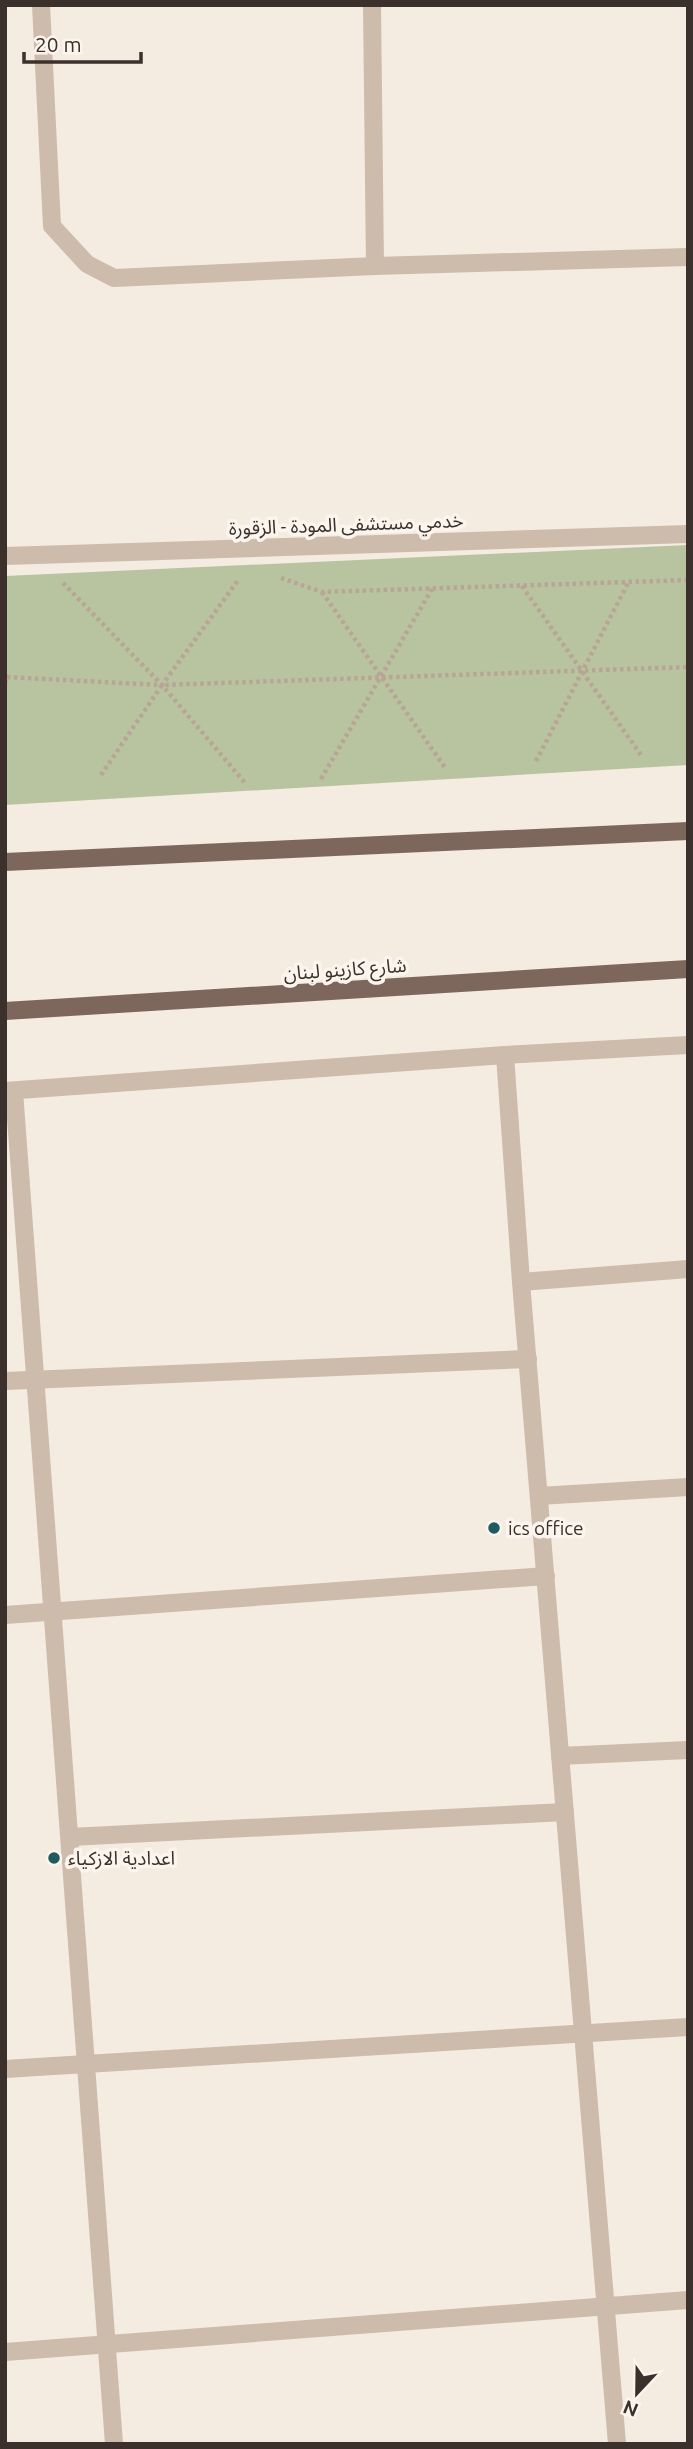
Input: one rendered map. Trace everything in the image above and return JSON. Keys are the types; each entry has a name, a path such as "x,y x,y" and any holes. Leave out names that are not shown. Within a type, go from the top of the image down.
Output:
{"main road":[{"path":"5,862 688,831"},
{"name":"شارع كازينو لبنان","path":"5,1012 688,969"}],"street":[{"path":"41,5 52,226 87,264 114,278 375,266 688,257"},
{"path":"372,5 375,266"},
{"name":"خدمي مستشفى المودة - الزقورة","path":"5,556 688,534"},
{"path":"114,2444 53,1612 10,1091 505,1055 688,1045"},
{"path":"505,1055 617,2444"},
{"path":"522,1282 688,1269"},
{"path":"5,1381 528,1359"},
{"path":"539,1496 688,1487"},
{"path":"5,1615 546,1577"},
{"path":"561,1756 688,1750"},
{"path":"70,1838 565,1812"},
{"path":"5,2069 688,2026"},
{"path":"5,2352 688,2300"}],"path":[{"path":"272,575 322,592 688,580"},
{"path":"72,578 58,578 162,685 246,784"},
{"path":"101,775 240,578"},
{"path":"536,761 628,583"},
{"path":"522,586 641,755"},
{"path":"321,779 433,588"},
{"path":"322,592 446,769"},
{"path":"5,683 6,677 162,685 688,667"}],"green space":[{"path":"688,545 688,765 5,805 5,576"}],"place":[{"name":"ics office","path":"494,1528"},
{"name":"اعدادية الازكياء","path":"54,1858"}]}
